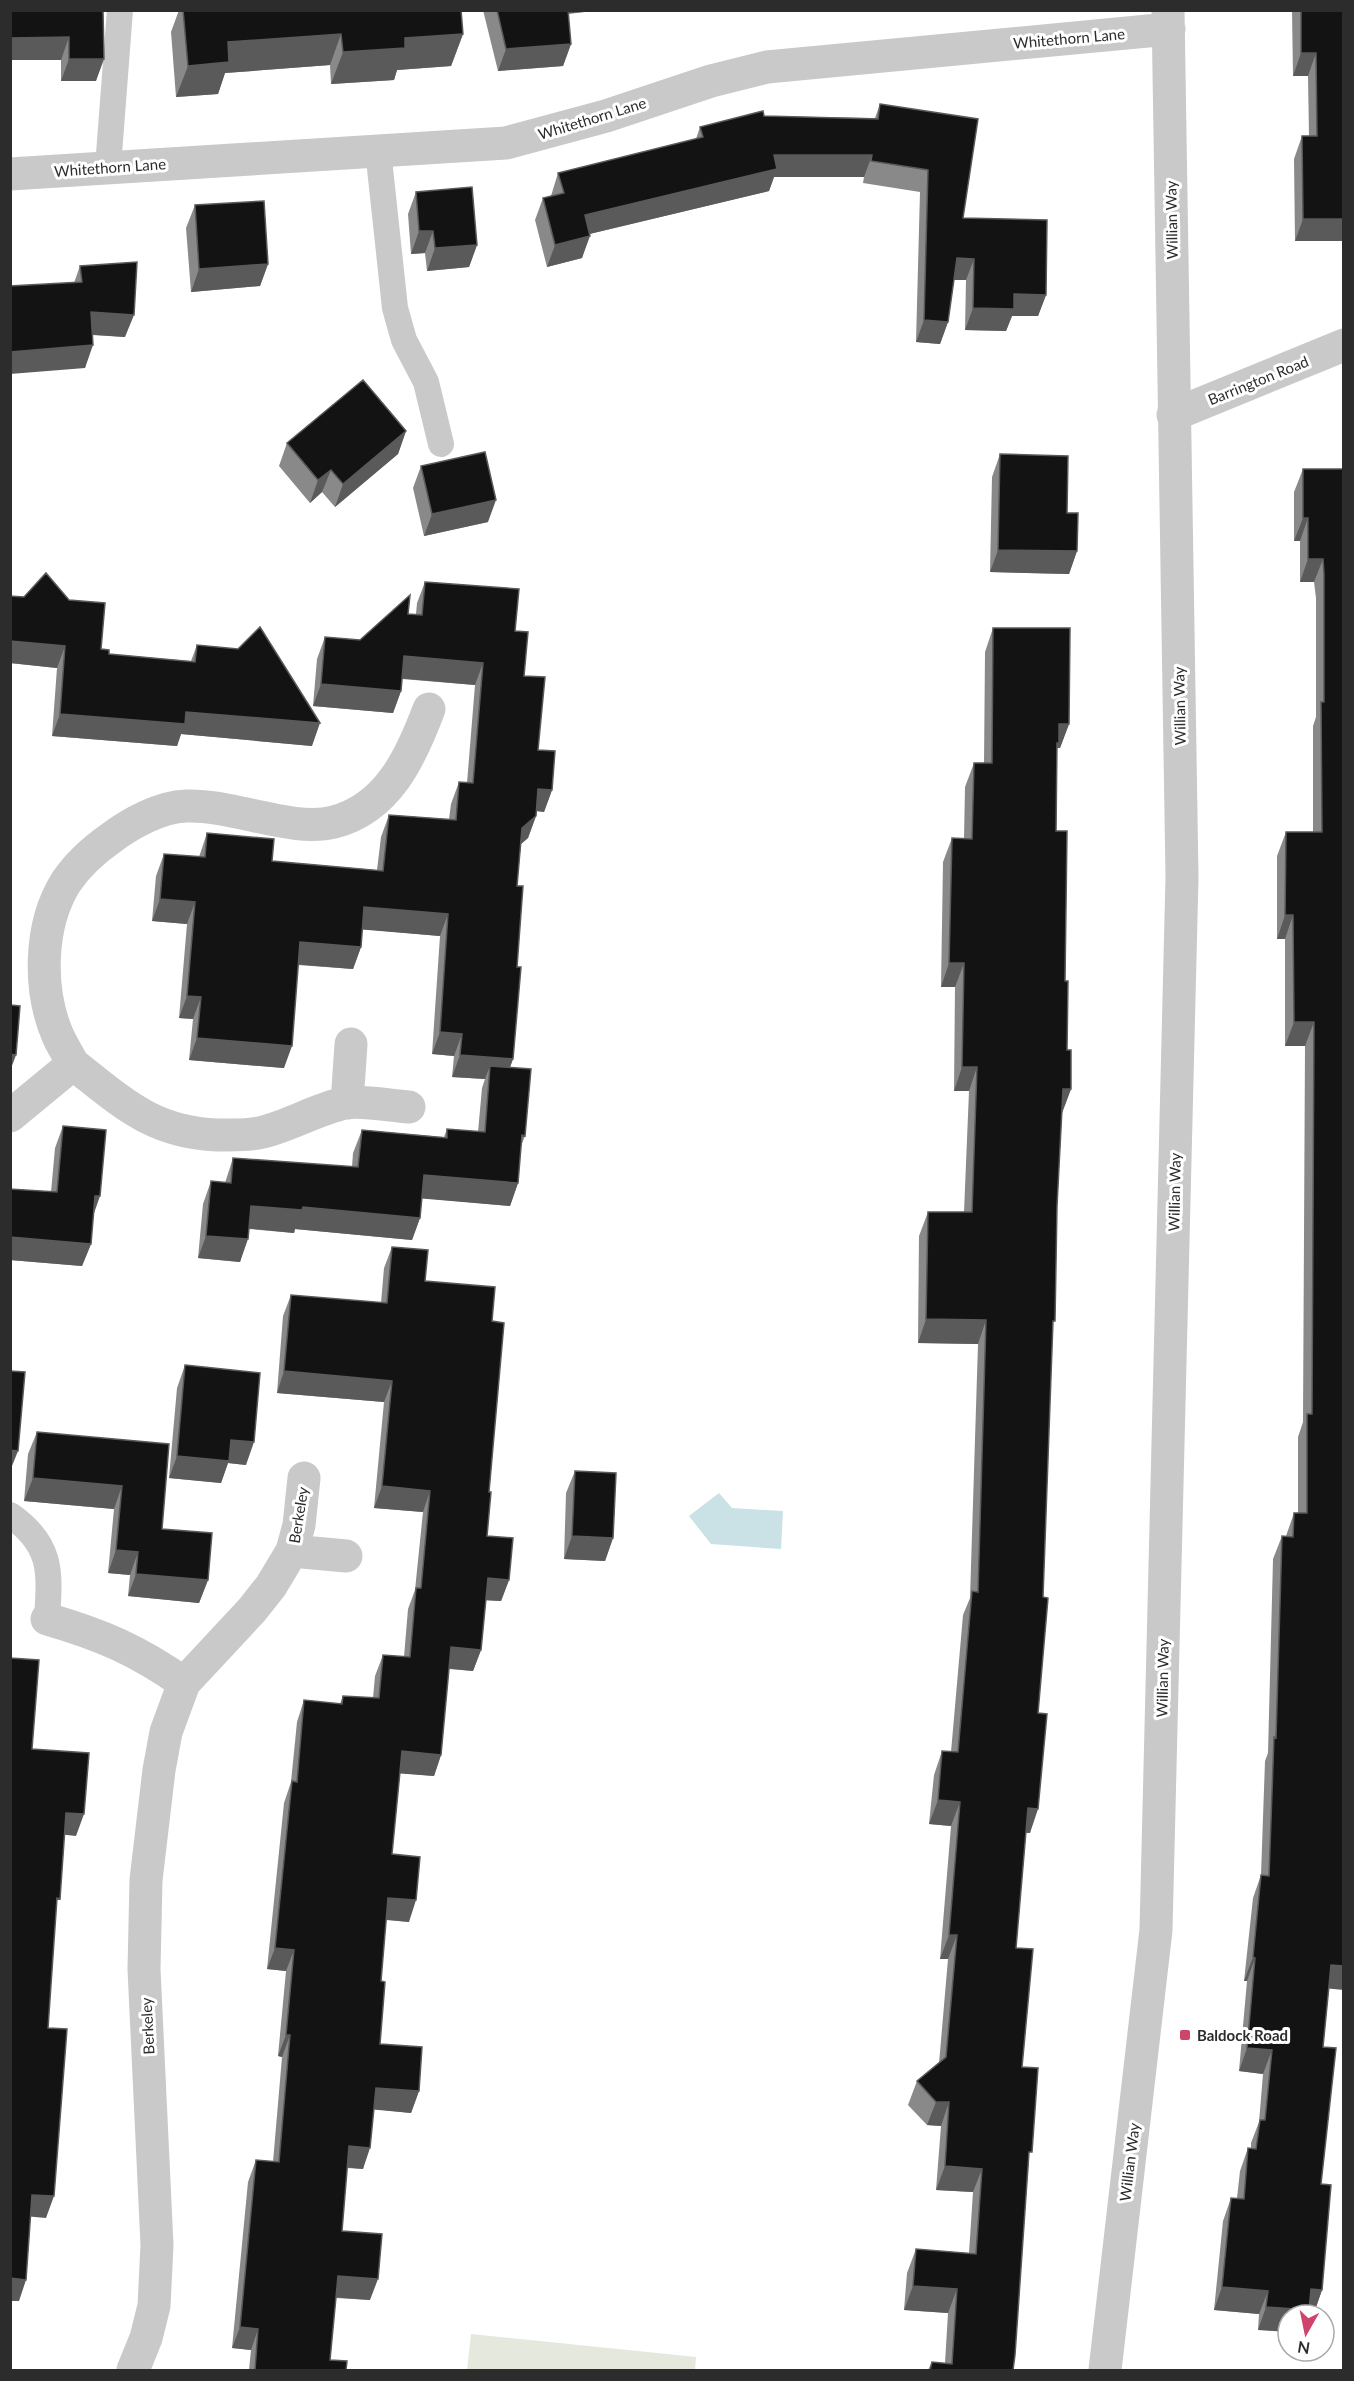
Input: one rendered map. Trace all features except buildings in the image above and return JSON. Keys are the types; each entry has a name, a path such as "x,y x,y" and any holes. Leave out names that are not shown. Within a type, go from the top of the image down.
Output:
{"street":[{"name":"Whitethorn Lane","path":"10,174 506,143 606,116 711,81 767,67 1168,20"},
{"name":"Willian Way","path":"1105,2370 1156,1930 1182,877 1168,20"},
{"name":"Barrington Road","path":"1173,415 1344,345"},
{"path":"410,1107 347,1103 317,1112 289,1125 260,1133 202,1134 159,1124 132,1110 73,1064 57,1034 43,970 45,940 66,882 91,853 119,832 148,816 183,806 211,807 308,825 334,822 363,810 400,775 417,742 429,710"},
{"path":"347,1103 351,1044"},
{"path":"10,1116 73,1064"},
{"name":"Berkeley","path":"133,2370 146,2338 154,2306 157,2245 144,1969 146,1880 159,1770 166,1732 184,1683 252,1610 271,1586 292,1551 299,1525 304,1478"},
{"name":"Berkeley","path":"292,1551 346,1556"},
{"path":"47,1619 92,1632 136,1652 184,1683"}],"lane":[{"path":"108,167 120,10"},
{"path":"378,150 395,308 404,340 426,382 441,444"},
{"path":"10,1515 33,1533 44,1554 50,1576 47,1619"}],"shaded area":[{"path":"471,2334 696,2357 695,2370 467,2370"}],"water":[{"path":"719,1493 732,1508 783,1511 781,1549 711,1544 689,1516"}],"place":[{"name":"Baldock Road","path":"1185,2035"}]}
